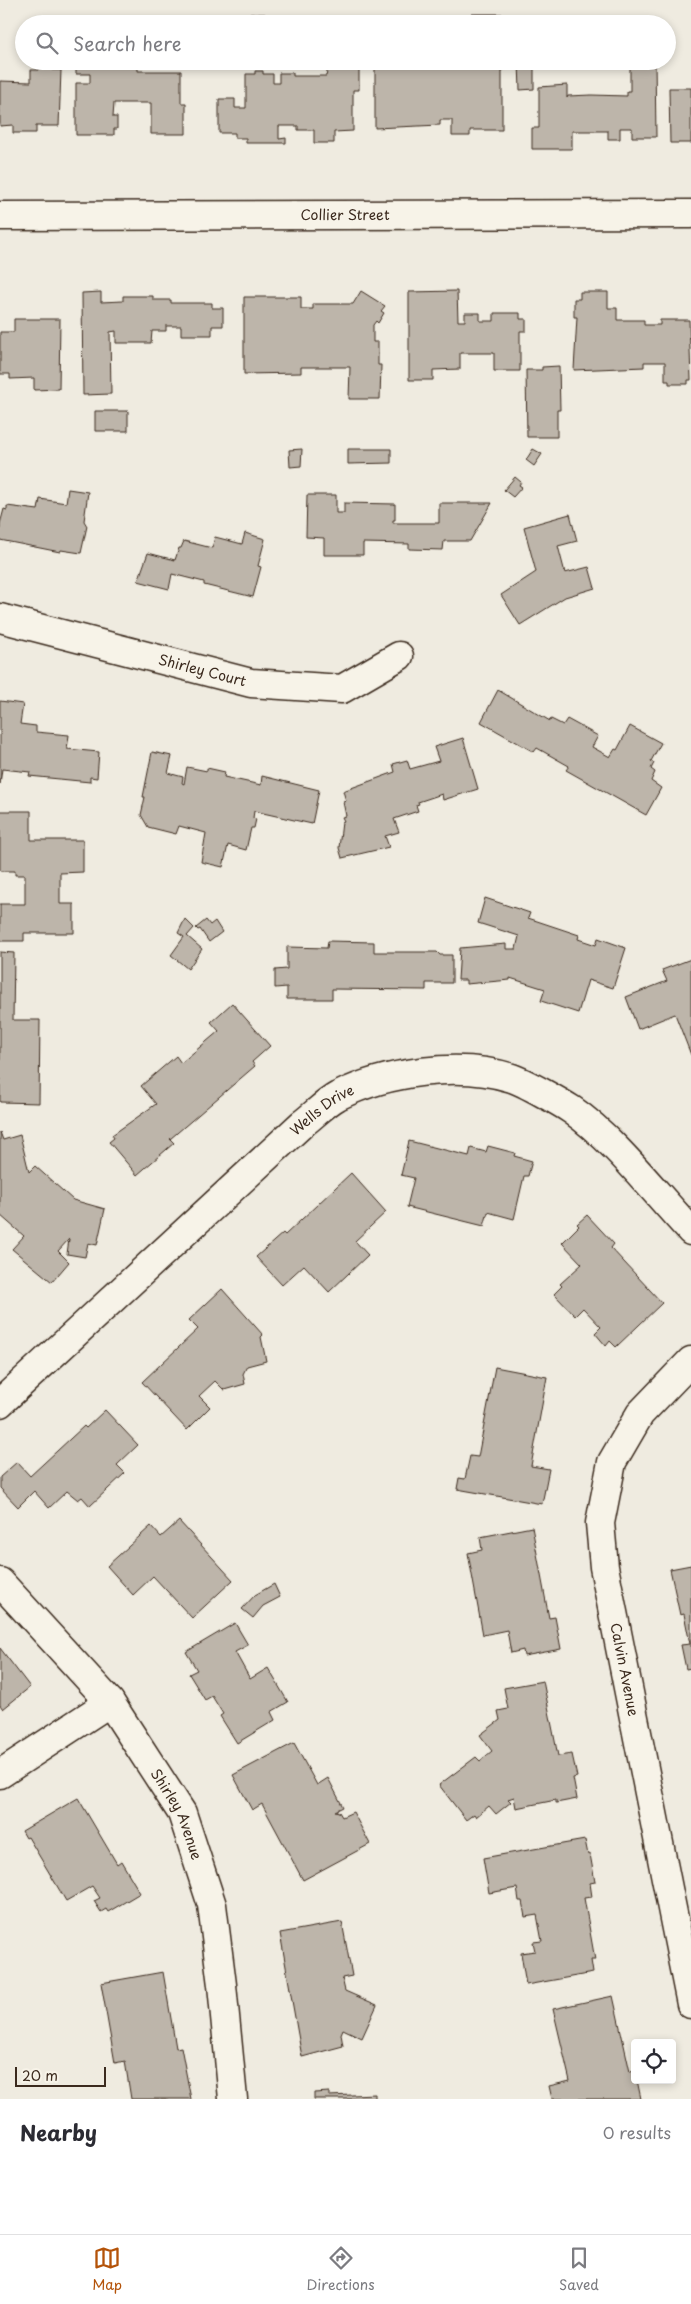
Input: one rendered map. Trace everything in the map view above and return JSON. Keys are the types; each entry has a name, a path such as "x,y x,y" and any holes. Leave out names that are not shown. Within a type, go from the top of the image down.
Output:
{"street":[{"name":"Collier Street","path":"0,216 691,214"},
{"name":"Shirley Court","path":"0,618 251,683 342,689 399,656"},
{"name":"Wells Drive","path":"0,1403 302,1124 337,1097 376,1081 416,1072 467,1070 512,1078 571,1110 599,1132 691,1231"},
{"name":"Calvin Avenue","path":"691,1361 640,1414 612,1462 600,1523 604,1567 691,2004"},
{"name":"Shirley Avenue","path":"0,1582 110,1702 182,1813 212,1905 233,2099"},
{"path":"0,1774 110,1702"}],"building":[{"path":"232,14 265,14 265,15"},
{"path":"471,14 502,14 502,15"},
{"path":"31,70 61,70 59,126 36,126 36,133 13,133 13,125 0,126 0,81 31,82"},
{"path":"76,70 181,71 181,103 186,103 186,134 151,134 151,103 114,103 113,117 117,117 117,129 114,129 114,135 76,135 76,83 90,83 90,74 76,74"},
{"path":"328,70 359,70 359,90 353,90 353,131 334,132 334,143 314,143 314,130 298,130 298,126 279,126 279,139 286,138 286,143 246,143 246,138 235,138 235,133 219,133 219,99 235,99 235,108 246,108 246,74 255,74 255,71 263,71 263,74 273,74 273,83 279,83 279,73 293,73 293,76 326,76"},
{"path":"375,70 502,70 502,130 470,130 470,136 452,136 452,120 440,120 440,125 375,128"},
{"path":"519,70 534,70 534,89 520,90"},
{"path":"630,70 655,70 656,137 632,137 632,128 620,128 620,139 608,139 608,131 572,131 572,149 532,149 532,128 539,128 539,87 567,85 567,98 568,96 591,95 627,96 627,91 630,91"},
{"path":"669,88 691,88 691,143 670,143"},
{"path":"361,291 385,306 381,311 384,313 378,323 376,321 373,325 373,342 378,342 378,365 381,365 380,399 349,399 350,367 301,367 301,373 244,374 244,297 301,297 301,309 313,309 313,304 353,304"},
{"path":"457,291 458,321 465,321 465,313 480,313 480,321 494,321 494,313 520,313 520,319 526,319 526,331 520,331 520,371 494,371 494,353 460,353 460,369 433,370 433,380 409,380 409,292"},
{"path":"101,292 101,302 123,301 123,296 153,296 153,300 171,300 171,303 212,303 212,308 223,308 223,326 212,326 212,335 181,335 181,326 166,326 166,331 152,331 151,343 116,343 116,331 110,332 111,394 83,395 82,293"},
{"path":"580,292 608,292 608,308 617,308 617,320 644,320 644,325 660,325 660,320 689,320 691,380 688,380 688,384 669,384 669,381 665,381 665,362 644,362 644,367 574,370 577,317 574,317 574,299 580,299"},
{"path":"14,319 60,319 59,389 34,390 34,378 10,379 10,374 0,374 0,332 14,332"},
{"path":"559,366 560,410 557,410 557,437 527,437 526,370 542,370 542,367"},
{"path":"95,411 128,411 128,431 95,431"},
{"path":"302,449 301,466 290,467 289,450"},
{"path":"348,449 391,449 391,463 348,464"},
{"path":"533,449 542,454 534,466 526,460"},
{"path":"515,477 521,482 519,485 522,487 513,497 504,490"},
{"path":"68,489 88,492 84,521 87,526 81,553 61,550 60,552 0,540 0,524 4,509 7,510 7,506 38,510 40,499 66,503"},
{"path":"307,495 336,495 336,513 344,513 344,503 395,504 395,520 393,520 393,523 439,523 439,503 492,503 470,541 444,541 443,550 409,549 409,544 363,543 363,555 324,555 324,538 306,537"},
{"path":"570,514 577,541 558,546 565,573 589,567 595,588 565,597 520,625 501,595 536,572 524,527"},
{"path":"245,533 265,539 258,566 261,567 253,597 204,585 204,582 172,574 169,589 138,581 148,553 175,560 179,548 181,548 184,541 212,548 215,537 242,544"},
{"path":"498,690 550,721 551,719 563,725 567,719 598,736 592,747 610,757 615,749 617,750 630,726 661,743 651,761 654,763 651,769 655,772 651,781 661,788 646,815 566,770 569,766 537,748 534,752 481,722"},
{"path":"0,701 23,704 20,724 36,726 36,732 69,735 67,749 99,752 97,778 90,777 90,782 29,776 30,772 2,769 0,784"},
{"path":"463,738 478,789 443,800 442,794 418,802 419,804 416,805 418,811 394,819 399,832 385,836 389,847 342,858 339,848 342,822 344,821 342,817 346,816 343,802 346,801 343,791 395,772 393,764 407,760 410,769 439,761 434,747"},
{"path":"152,752 172,756 168,773 183,777 182,783 184,784 187,767 207,771 207,768 225,772 224,777 261,785 262,776 319,790 312,824 254,811 253,818 256,819 254,828 251,828 246,850 228,845 223,867 201,862 206,833 179,826 176,834 148,827 141,815"},
{"path":"0,811 31,811 31,840 83,840 83,872 60,873 60,904 74,904 74,933 24,933 24,941 0,941 0,904 25,904 25,875 15,875 15,871 0,871"},
{"path":"485,898 530,913 528,918 579,935 578,939 596,945 598,938 626,948 613,988 588,980 578,1013 541,1001 545,989 510,978 510,980 466,984 466,980 458,980 460,948 506,944 506,949 516,949 519,936 478,923"},
{"path":"185,919 194,928 187,936 202,949 188,969 171,955 184,937 178,933"},
{"path":"206,920 210,925 215,921 222,932 209,942 200,929 196,928"},
{"path":"328,941 374,942 374,952 437,952 440,955 452,955 452,983 426,983 426,990 332,989 332,999 287,999 287,987 275,988 275,970 287,969 287,947 327,948"},
{"path":"0,952 14,953 13,1020 40,1020 39,1103 0,1102"},
{"path":"691,959 691,1055 675,1014 638,1029 626,997 667,981 662,970"},
{"path":"232,1003 270,1046 252,1062 255,1066 170,1139 174,1143 137,1175 109,1142 114,1138 112,1135 156,1104 141,1086 176,1056 181,1063 219,1031 211,1022"},
{"path":"0,1132 3,1140 20,1135 29,1172 35,1166 73,1200 105,1209 97,1245 88,1243 85,1257 67,1254 69,1239 58,1251 69,1262 52,1282 12,1249 24,1236 0,1215"},
{"path":"409,1141 469,1156 471,1148 486,1152 488,1146 515,1153 514,1156 532,1161 528,1176 524,1176 514,1219 488,1212 484,1226 407,1207 414,1178 401,1175"},
{"path":"351,1173 386,1212 355,1241 368,1255 329,1292 304,1265 282,1285 256,1257 283,1233 285,1235"},
{"path":"587,1215 614,1244 611,1248 662,1303 616,1347 610,1341 606,1346 595,1333 601,1327 583,1308 575,1316 554,1294 562,1286 560,1284 582,1264 562,1243"},
{"path":"222,1289 263,1335 261,1337 266,1361 247,1366 243,1374 245,1384 224,1390 215,1381 199,1396 210,1407 187,1430 142,1382 198,1329 189,1320"},
{"path":"495,1367 547,1377 531,1466 549,1469 542,1504 457,1489 459,1478 465,1479 470,1456 478,1457"},
{"path":"105,1410 138,1445 117,1465 125,1473 90,1506 82,1497 78,1500 67,1491 49,1508 34,1491 18,1507 0,1488 0,1477 17,1462 30,1476 84,1426 86,1428"},
{"path":"179,1521 233,1580 192,1618 153,1576 133,1595 107,1566 151,1526 161,1537"},
{"path":"532,1527 549,1618 555,1617 561,1649 524,1656 523,1650 511,1653 507,1630 483,1635 468,1553 482,1550 480,1537"},
{"path":"691,1565 691,1668 686,1669 681,1645 690,1644 684,1614 680,1615 670,1569"},
{"path":"274,1584 280,1597 263,1606 253,1618 242,1609 255,1595"},
{"path":"235,1623 248,1645 235,1652 250,1679 268,1668 288,1702 271,1712 275,1720 237,1743 220,1716 223,1714 212,1696 205,1700 189,1674 197,1670 186,1652"},
{"path":"0,1648 30,1687 3,1709 0,1705"},
{"path":"543,1681 558,1756 572,1754 577,1777 573,1778 577,1799 556,1803 556,1800 516,1808 514,1797 508,1799 511,1802 496,1814 489,1806 476,1817 474,1814 466,1820 439,1785 476,1757 480,1761 492,1751 480,1735 500,1720 498,1711 508,1709 504,1688"},
{"path":"294,1743 317,1785 328,1778 343,1807 335,1811 339,1812 342,1817 353,1812 370,1844 303,1880 262,1804 252,1810 233,1775"},
{"path":"78,1798 117,1864 121,1861 140,1893 108,1912 106,1909 101,1912 94,1901 100,1898 92,1886 66,1901 28,1837 26,1838 22,1831"},
{"path":"585,1840 588,1855 590,1854 595,1882 590,1883 592,1897 584,1898 595,1960 591,1960 593,1973 526,1985 521,1953 535,1951 533,1942 542,1941 537,1915 525,1917 522,1901 519,1901 517,1888 489,1893 483,1858"},
{"path":"342,1922 352,1976 342,1978 345,1991 377,2005 362,2038 343,2029 341,2034 343,2046 302,2057 280,1933"},
{"path":"163,1972 176,2048 181,2047 191,2099 131,2099 125,2061 115,2063 101,1983"},
{"path":"613,1996 631,2072 631,2084 638,2084 641,2099 552,2099 549,2086 570,2081 553,2009"},
{"path":"329,2092 329,2096 375,2094 375,2099 314,2099 314,2093"}]}
